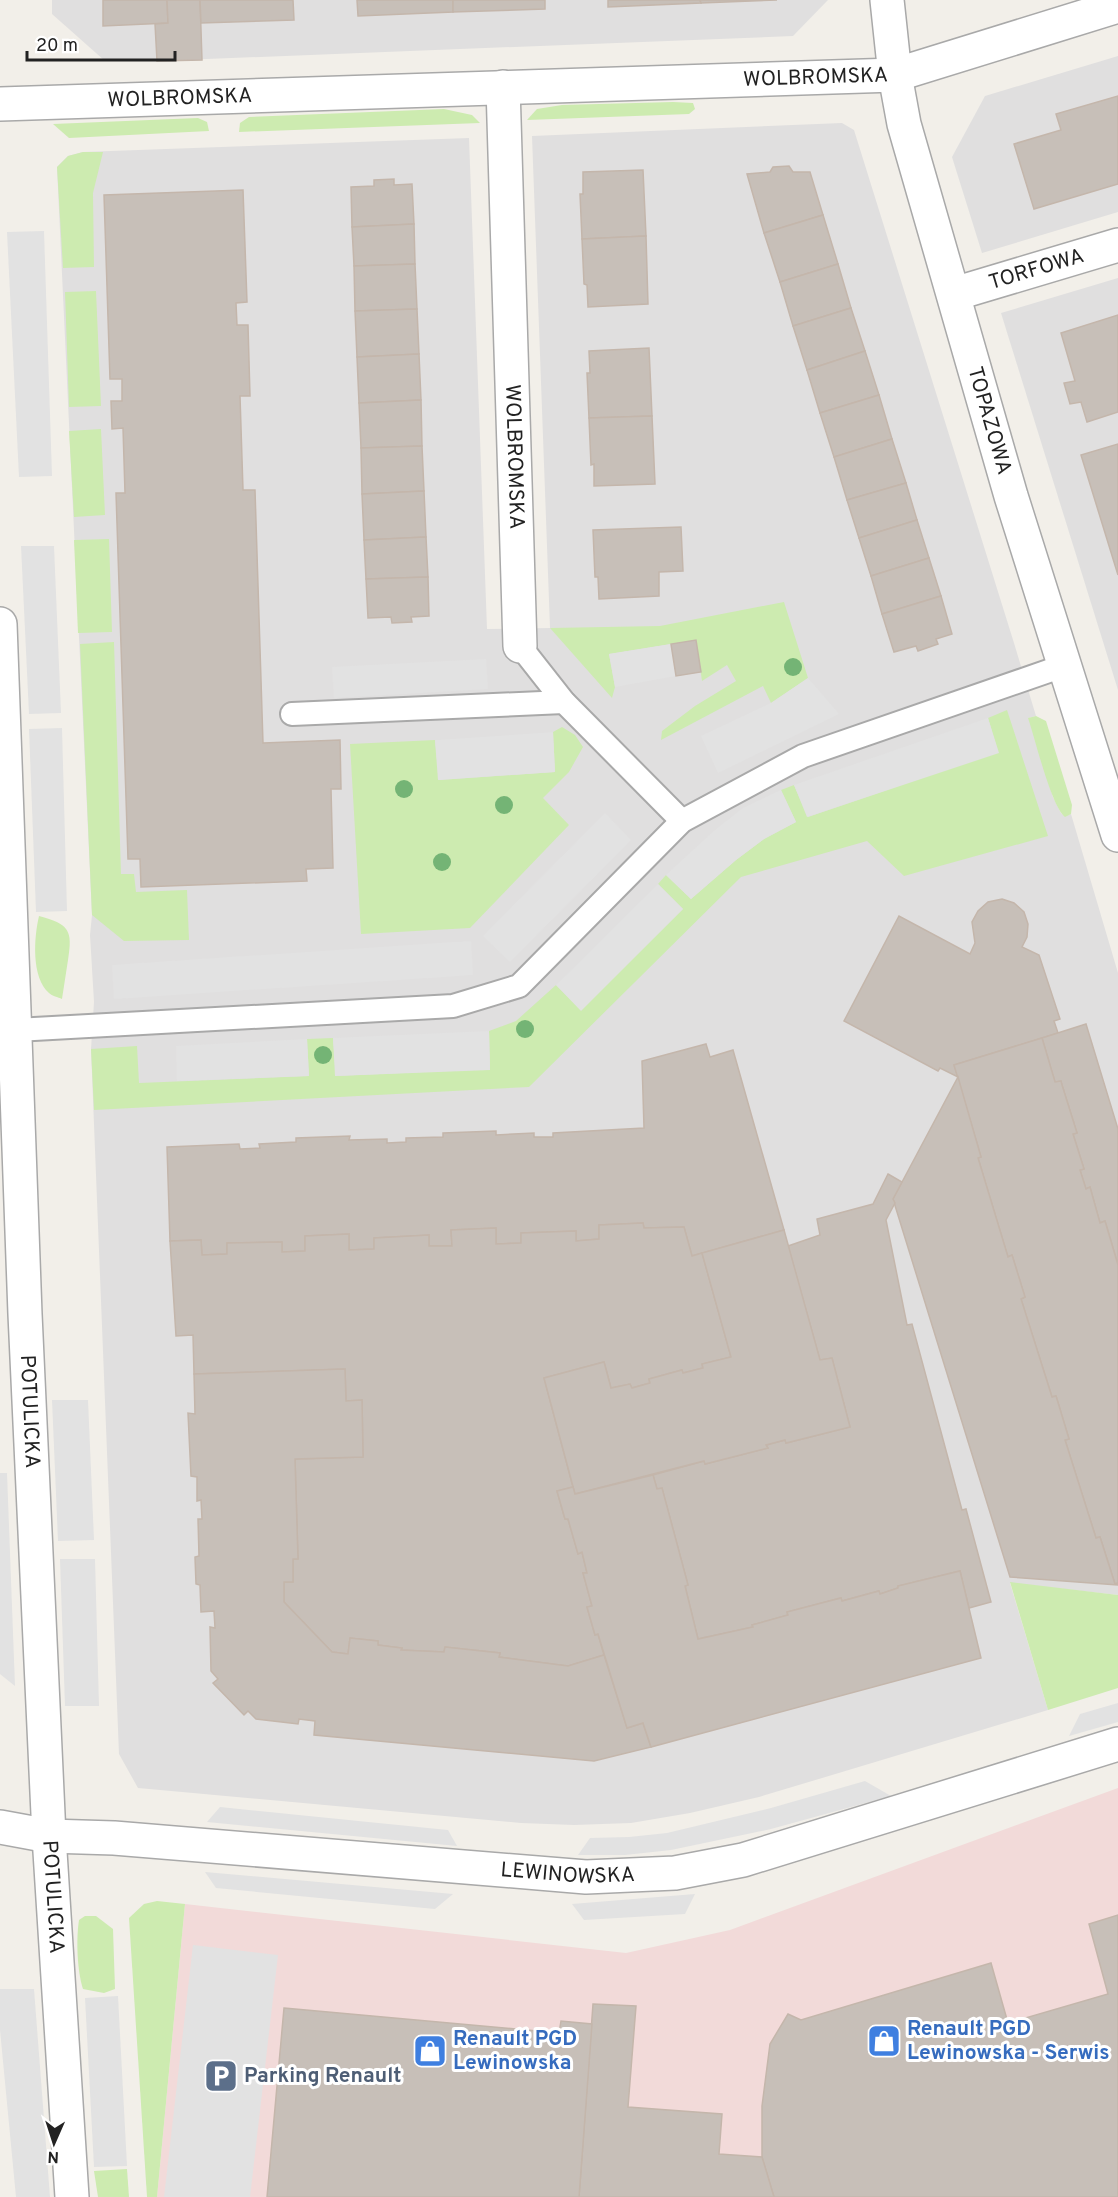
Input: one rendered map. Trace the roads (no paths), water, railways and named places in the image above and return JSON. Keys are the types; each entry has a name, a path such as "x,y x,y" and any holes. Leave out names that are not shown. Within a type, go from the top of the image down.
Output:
{"street":[{"name":"TOPAZOWA","path":"887,0 904,124 1011,496 1118,835"},
{"name":"WOLBROMSKA","path":"0,104 896,75 1118,6"},
{"name":"WOLBROMSKA","path":"503,87 520,646"},
{"name":"TORFOWA","path":"954,294 1118,245"},
{"name":"POTULICKA","path":"0,624 25,1314 49,1836 72,2197"},
{"name":"LEWINOWSKA","path":"0,1827 49,1836 126,1839 586,1877 675,1873 743,1860 1118,1744"}],"lane":[{"path":"520,646 564,702 682,821"},
{"path":"16,1030 453,1006 519,986 682,821 803,756 1063,666"},
{"path":"292,714 564,702"}],"place":[{"name":"Renault PGD Lewinowska - Serwis","path":"884,2041"},
{"name":"Renault PGD Lewinowska","path":"430,2051"},
{"name":"Parking Renault","path":"221,2076"}]}
